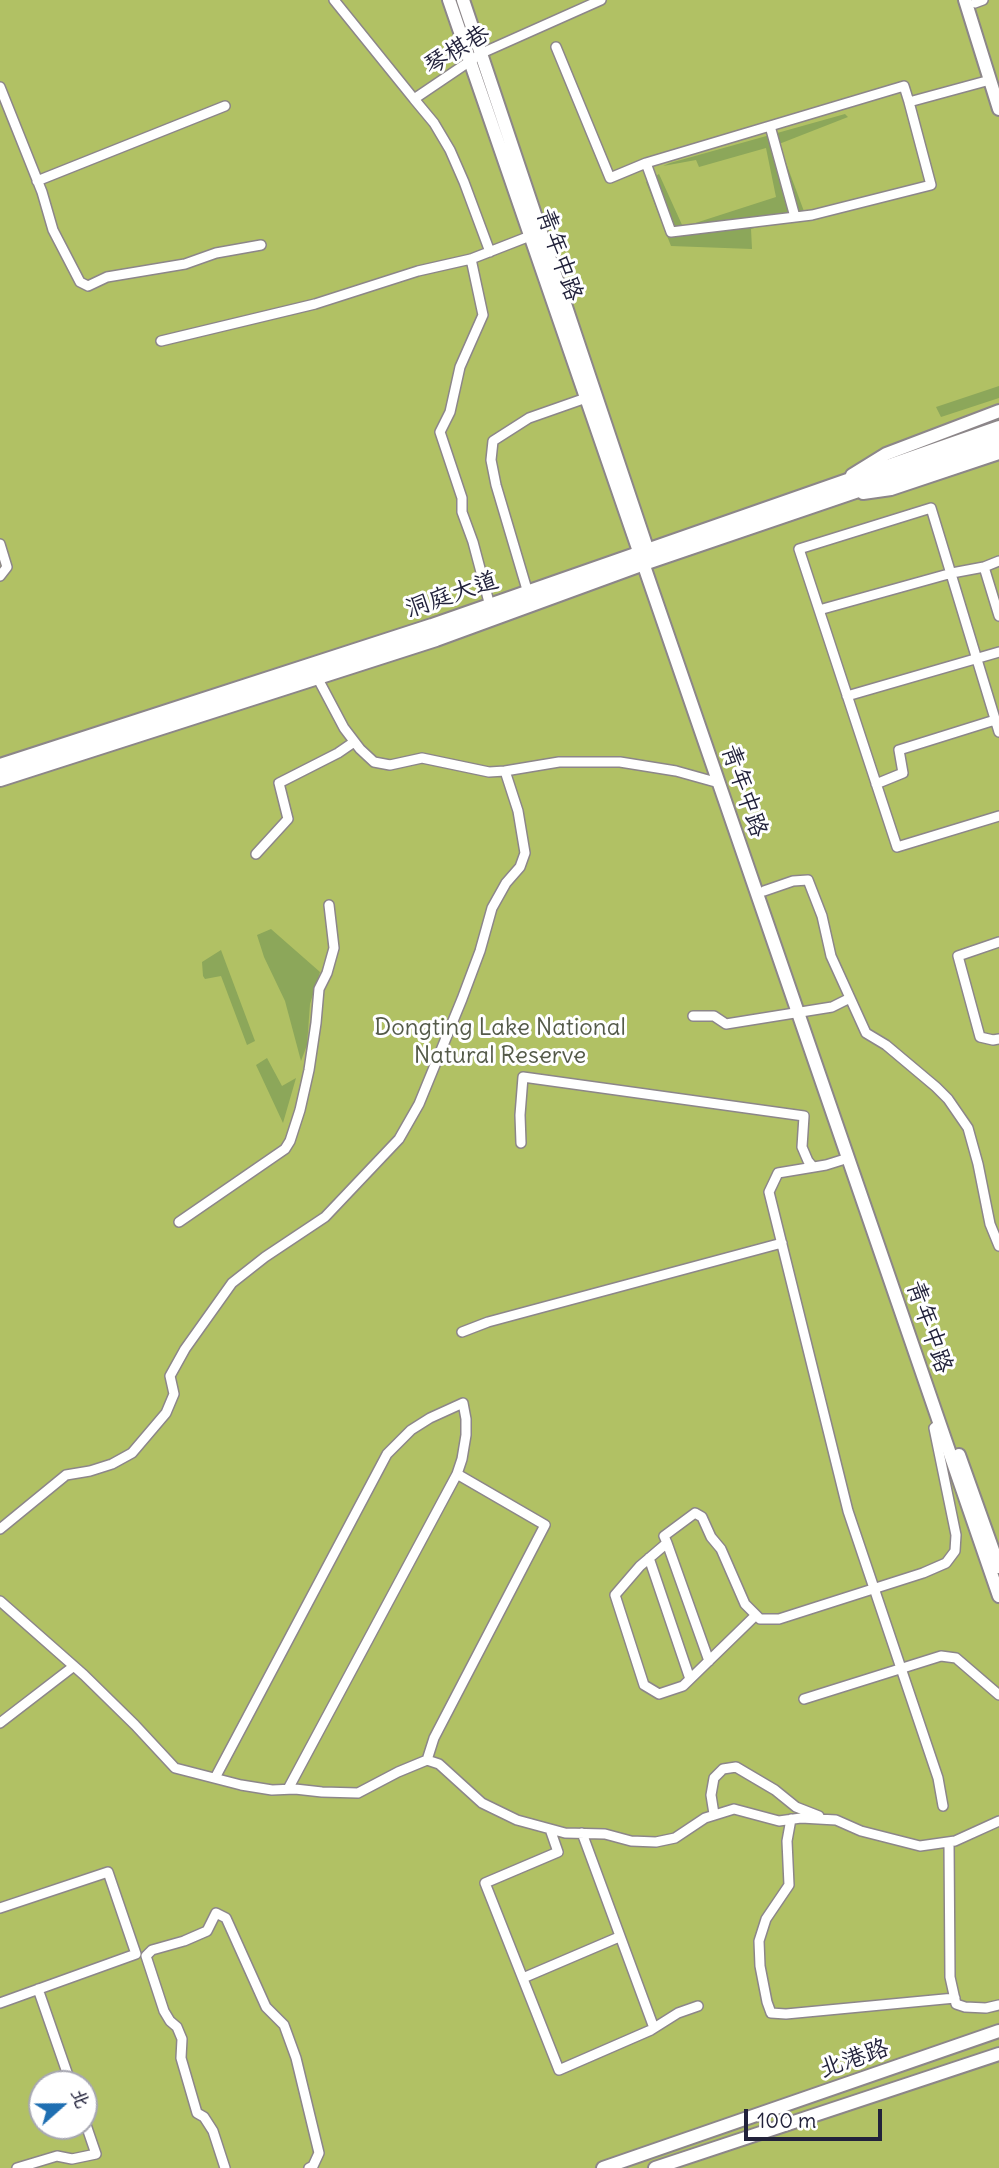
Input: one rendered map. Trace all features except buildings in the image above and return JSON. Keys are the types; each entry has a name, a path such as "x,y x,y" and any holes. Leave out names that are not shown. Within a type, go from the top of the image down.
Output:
{"main road":[{"name":"青年中路","path":"449,0 586,398 646,557"},
{"name":"青年中路","path":"463,0 719,783 802,1012 999,1596"},
{"path":"974,1 999,109"},
{"path":"841,490 886,454 999,411"},
{"name":"洞庭大道","path":"0,766 646,557 841,490 916,457 999,428"},
{"name":"洞庭大道","path":"841,490 888,481 999,442"},
{"path":"841,490 891,489 999,453"},
{"path":"646,557 764,891 802,1012 999,1567"},
{"name":"洞庭大道","path":"0,779 436,639 646,557"},
{"name":"北港路","path":"603,2168 999,2031"},
{"name":"北港路","path":"655,2168 999,2053"}],"street":[{"name":"琴棋巷","path":"334,0 414,99 482,53 601,0"},
{"path":"556,47 610,178 646,163 904,86 931,185 812,215 671,232 646,163"},
{"path":"909,102 994,80"},
{"path":"0,87 53,230 80,282 88,286 107,277 185,264 216,253 261,245"},
{"path":"414,99 434,123 450,149 490,252"},
{"path":"37,181 225,106"},
{"path":"770,126 794,217"},
{"path":"161,341 302,308 418,271 471,259 530,236"},
{"path":"471,259 483,315 460,367 450,412 440,432 462,498 462,512 490,606"},
{"path":"528,593 496,485 491,460 493,441 529,418 586,398"},
{"path":"999,732 931,508 799,549 897,847 999,816"},
{"path":"0,544 7,567 0,576"},
{"path":"819,610 999,561"},
{"path":"984,567 999,616"},
{"path":"847,696 999,652"},
{"path":"317,677 344,728 374,762 390,765 422,758 489,772 559,762 620,762 676,771 719,783"},
{"path":"876,784 903,773 899,750 995,720"},
{"path":"256,854 288,819 279,783 338,753 354,741"},
{"path":"0,1528 66,1475 112,1464 132,1453 166,1413 174,1394 170,1376 185,1349 232,1283 291,1238 325,1217 399,1139 419,1104 458,1010 480,951 492,908 506,883 520,867 525,853 518,811 505,771"},
{"path":"764,891 793,881 808,880 822,916 831,956 866,1033 886,1045 936,1087 968,1128 990,1224 999,1245"},
{"path":"179,1222 285,1149 290,1141 309,1070 319,989 334,948 329,905"},
{"path":"999,942 958,956 981,1037 999,1039"},
{"path":"693,1016 714,1016 726,1024 832,1007 850,998"},
{"path":"521,1143 523,1077 804,1116 802,1147 813,1167"},
{"path":"842,1160 778,1173 769,1192 848,1511 938,1778 943,1806"},
{"path":"462,1332 488,1322 782,1242"},
{"path":"215,1778 387,1454 411,1430 463,1403 466,1435 457,1474 288,1789"},
{"path":"709,1661 664,1536 695,1513 702,1517 711,1537 721,1549 745,1604 760,1619 779,1619 923,1573 946,1563 955,1551 956,1535 934,1428 940,1423"},
{"path":"427,1760 434,1738 545,1525 457,1474"},
{"path":"667,1543 640,1566 615,1595 644,1685 659,1694 683,1686 756,1615"},
{"path":"649,1558 690,1679"},
{"path":"0,1601 74,1666 175,1768 241,1785 272,1790 358,1793 427,1760 439,1764 482,1802 517,1821 565,1833 605,1834 656,1842 675,1838 705,1818 734,1809 779,1821 801,1818 836,1820 861,1831 920,1846 949,1842 999,1821"},
{"path":"804,1699 941,1656 956,1658 999,1695"},
{"path":"0,1723 74,1666"},
{"path":"714,1814 711,1795 714,1778 723,1769 736,1767 775,1790 796,1807 827,1819"},
{"path":"791,1819 787,1841 789,1885 766,1919 760,1941 760,1966 771,2013 786,2014 955,1998"},
{"path":"550,1829 558,1852 485,1883 559,2070 698,2006"},
{"path":"582,1833 654,2028"},
{"path":"949,1842 950,1977 956,2004 986,2008 999,2005"},
{"path":"0,1908 108,1872 136,1954"},
{"path":"146,1956 152,1950 207,1931 216,1913 226,1918 266,2007 284,2025 296,2058 320,2153 309,2168"},
{"path":"523,1978 619,1937"},
{"path":"0,2003 136,1954 146,1956"},
{"path":"146,1956 164,2011 183,2039 181,2058 197,2113 204,2117 213,2131 225,2168"},
{"path":"38,1989 66,2070"},
{"path":"17,2168 57,2156 72,2159 96,2154 91,2140"}],"green space":[{"name":"Dongting Lake National Natural Reserve","path":"0,0 999,0 999,2168 0,2168"},
{"path":"845,114 848,117 779,144 805,214 751,229 752,249 671,246 646,182 659,174 683,227 776,197 766,148 699,167 696,160 663,166"},
{"path":"999,386 999,398 941,417 936,407"},
{"path":"271,929 320,972 310,1004 307,1045 301,1061 285,1001 264,957 257,935"},
{"path":"221,950 255,1041 247,1045 221,976 205,979 203,976 202,962"},
{"path":"267,1058 282,1086 296,1078 283,1123 256,1065"}]}
